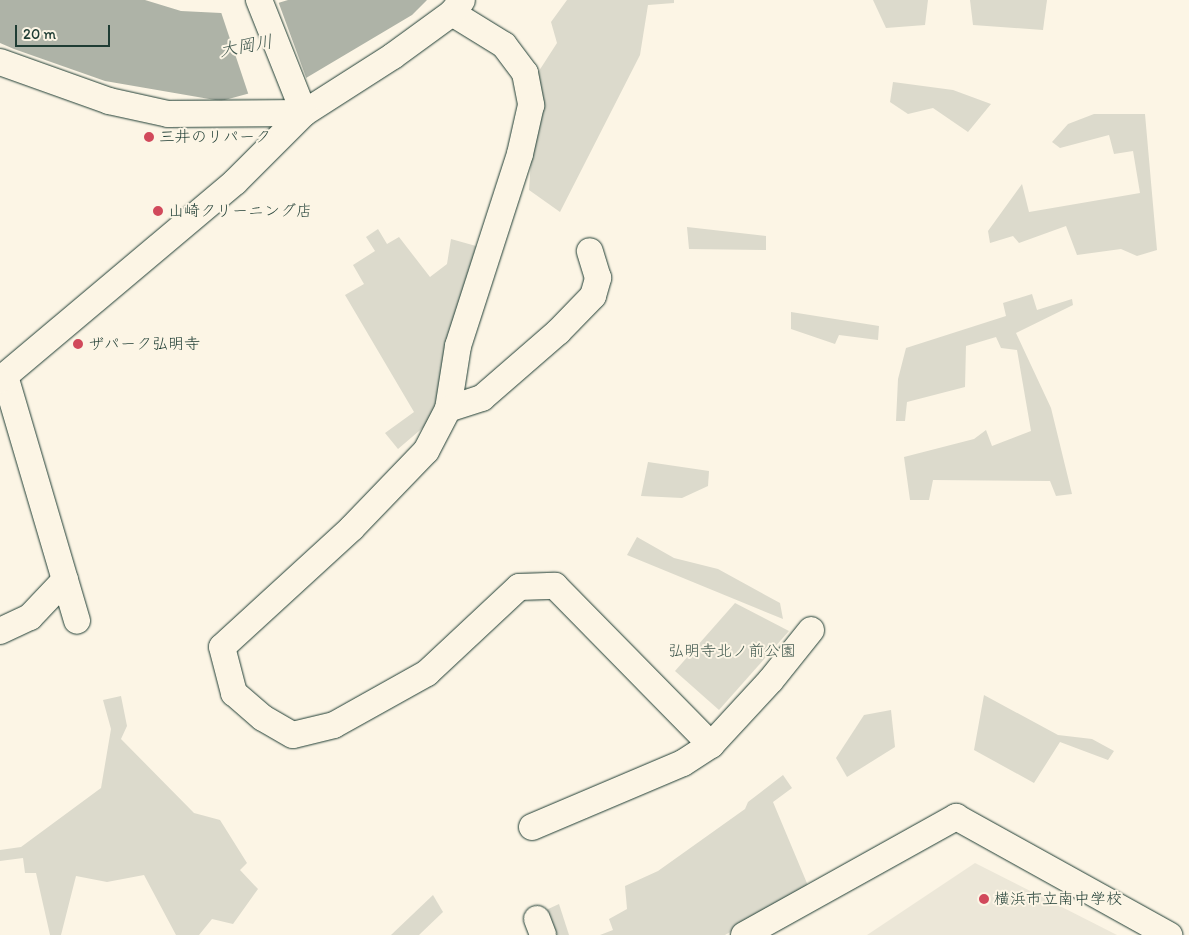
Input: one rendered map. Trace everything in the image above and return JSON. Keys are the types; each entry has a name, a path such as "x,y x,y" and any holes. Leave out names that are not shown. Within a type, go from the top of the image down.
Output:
{"street":[{"path":"258,0 304,113"},
{"path":"77,620 3,378 234,182 304,113 393,56 457,6 504,45 525,73 531,105 520,154 458,346 448,409 426,451 352,528 222,647 234,693 263,718 293,735 334,725 427,673 519,587 555,586 711,745"},
{"path":"0,62 109,101 168,114 225,116 304,113"},
{"path":"448,409 482,398 558,332 592,296 598,278 590,251"},
{"path":"0,631 30,617 65,580"},
{"path":"532,826 683,763 711,745 771,680 811,630"},
{"path":"744,935 956,817 1169,935"}],"shaded area":[{"name":"横浜市立南中学校","path":"975,863 1117,935 867,935"}],"green space":[{"path":"567,0 674,0 674,3 648,5 640,55 560,212 529,190 537,74 557,43 551,22"},
{"path":"873,0 928,0 925,25 886,28"},
{"path":"970,0 1047,0 1043,30 973,25"},
{"path":"893,82 953,90 991,104 968,132 933,108 908,114 890,102"},
{"path":"1094,114 1145,114 1157,250 1137,256 1121,249 1077,255 1066,226 1019,243 1013,236 990,243 988,231 1022,184 1029,212 1140,193 1133,151 1114,154 1109,135 1060,148 1052,142 1068,124"},
{"path":"687,227 766,236 766,250 689,249"},
{"path":"378,229 387,244 399,237 430,277 447,264 451,239 476,246 435,404 426,425 398,449 385,433 414,412 345,295 364,284 353,265 375,251 366,237"},
{"path":"1032,294 1037,310 1072,299 1073,305 1016,333 1051,408 1072,494 1056,496 1050,481 933,480 929,500 910,500 904,457 974,439 986,430 992,446 1031,431 1017,350 1001,348 996,337 966,346 965,387 907,402 905,421 896,421 898,379 906,348 1006,316 1003,303"},
{"path":"791,312 879,326 878,340 839,335 835,344 791,329"},
{"path":"648,462 709,471 708,486 682,498 641,496"},
{"path":"637,537 674,558 718,569 780,603 783,619 627,555"},
{"name":"弘明寺北ノ前公園","path":"735,603 789,631 719,710 675,671"},
{"path":"984,695 1058,735 1092,739 1114,751 1108,760 1060,742 1034,783 974,750"},
{"path":"121,696 127,726 121,739 194,813 220,820 247,863 240,870 258,889 233,924 212,919 199,935 176,935 144,875 107,882 76,876 61,935 50,935 36,873 25,873 23,858 0,861 0,850 21,847 101,788 111,729 103,700"},
{"path":"891,710 895,747 847,777 836,758 864,715"},
{"path":"783,775 792,788 773,802 809,888 725,935 600,935 613,930 609,919 627,909 625,886 658,871 745,809 748,802"},
{"path":"433,895 443,912 419,935 391,935"},
{"path":"559,904 569,935 557,935 546,910"}],"water":[{"name":"大岡川","path":"0,0 145,0 181,11 241,14 288,0 427,0 412,15 306,78 221,101 105,81 0,43"}],"pier":[{"path":"278,1 307,80 249,96 221,12 241,12"}],"place":[{"name":"三井のリパーク","path":"149,137"},
{"name":"山崎クリーニング店","path":"158,211"},
{"name":"ザパーク弘明寺","path":"78,344"},
{"name":"横浜市立南中学校","path":"984,899"}]}
